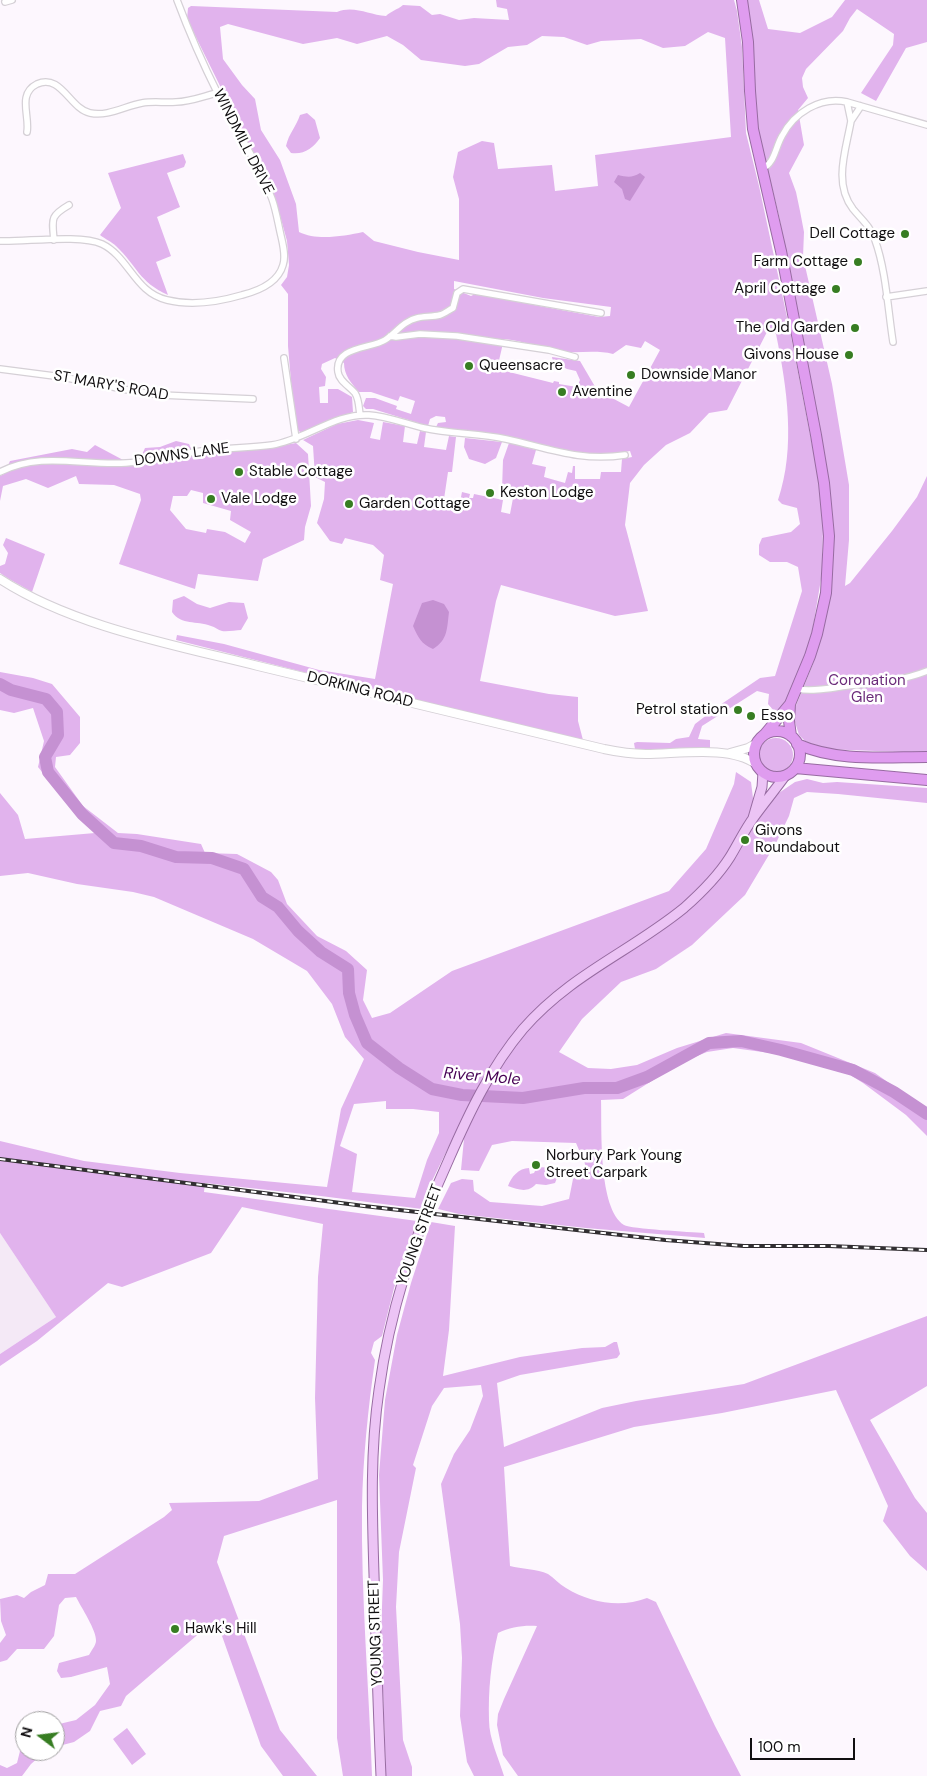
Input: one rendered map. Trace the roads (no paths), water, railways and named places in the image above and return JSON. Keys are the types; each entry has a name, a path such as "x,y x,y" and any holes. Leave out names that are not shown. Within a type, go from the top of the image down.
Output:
{"highway":[{"path":"742,0 748,42 753,129 781,251 824,483 829,528 828,576 823,607 810,656 790,704 757,743 754,757 760,768 777,777 785,776 795,768 799,756 789,720 790,704"},
{"path":"765,734 777,731 784,732 794,740 820,753 878,758 927,757"},
{"path":"795,768 927,780"}],"main road":[{"name":"DORKING ROAD","path":"0,580 56,608 118,630 604,749 623,753 645,754 730,753 748,748 757,743"},
{"name":"DORKING ROAD","path":"730,753 747,758 760,768"},
{"name":"YOUNG STREET","path":"753,818 762,787 760,768"},
{"name":"YOUNG STREET","path":"381,1776 372,1491 375,1423 379,1388 395,1307 407,1264 434,1190 497,1064 523,1030 546,1005 568,987 656,929 700,893 728,860 753,818 785,776"}],"street":[{"name":"WINDMILL DRIVE","path":"0,242 86,240 102,244 116,255 150,293 167,300 190,303 216,301 246,294 273,281 281,270 284,258 272,199 217,92 193,41 177,0"},
{"path":"27,132 29,124 25,102 32,88 42,83 58,86 77,107 86,112 96,114 142,103 179,102 217,92"},
{"path":"762,169 768,166 772,160 786,128 804,112 825,101 846,102 927,125"},
{"path":"846,102 851,121"},
{"path":"861,106 851,121 841,174 845,194 853,208 871,228 878,248 893,342"},
{"path":"54,240 53,217 69,205"},
{"path":"360,415 358,398 338,372 340,360 352,350 380,343 400,326 417,318 441,315 453,308 457,293 463,289 601,313"},
{"path":"886,296 927,291"},
{"path":"390,336 420,334 457,336 549,350 574,357"},
{"path":"284,358 296,439"},
{"name":"ST MARY'S ROAD","path":"0,369 62,377 161,395 253,399"},
{"name":"DOWNS LANE","path":"0,472 22,464 47,460 128,463 200,451 271,445 296,439 342,419 360,415 380,416 432,429 506,439 570,455 598,457 625,455"},
{"path":"797,689 814,690 881,682 908,678 927,671"}],"waterway":[{"name":"River Mole","path":"0,684 11,690 46,699 57,712 58,735 45,757 48,772 82,814 114,843 141,846 176,857 212,858 244,869 262,897 278,907 298,931 321,952 348,969 349,993 355,1015 367,1043 399,1068 432,1089 462,1095 523,1098 584,1088 617,1088 647,1077 709,1043 741,1041 853,1070 894,1092 927,1114"}],"railway":[{"path":"0,1159 364,1206 665,1240 744,1246 829,1246 927,1250"}],"place":[{"name":"Dell Cottage","path":"905,234"},
{"name":"Farm Cottage","path":"858,262"},
{"name":"April Cottage","path":"836,289"},
{"name":"The Old Garden","path":"855,328"},
{"name":"Givons House","path":"849,355"},
{"name":"Queensacre","path":"469,366"},
{"name":"Downside Manor","path":"631,375"},
{"name":"Aventine","path":"562,392"},
{"name":"Stable Cottage","path":"239,472"},
{"name":"Keston Lodge","path":"490,493"},
{"name":"Vale Lodge","path":"211,499"},
{"name":"Garden Cottage","path":"349,504"},
{"name":"Petrol station","path":"738,710"},
{"name":"Esso","path":"751,716"},
{"name":"Givons Roundabout","path":"745,840"},
{"name":"Norbury Park Young Street Carpark","path":"536,1165"},
{"name":"Hawk's Hill","path":"175,1629"}],"park label":[{"name":"Coronation Glen","path":"867,690"}]}
